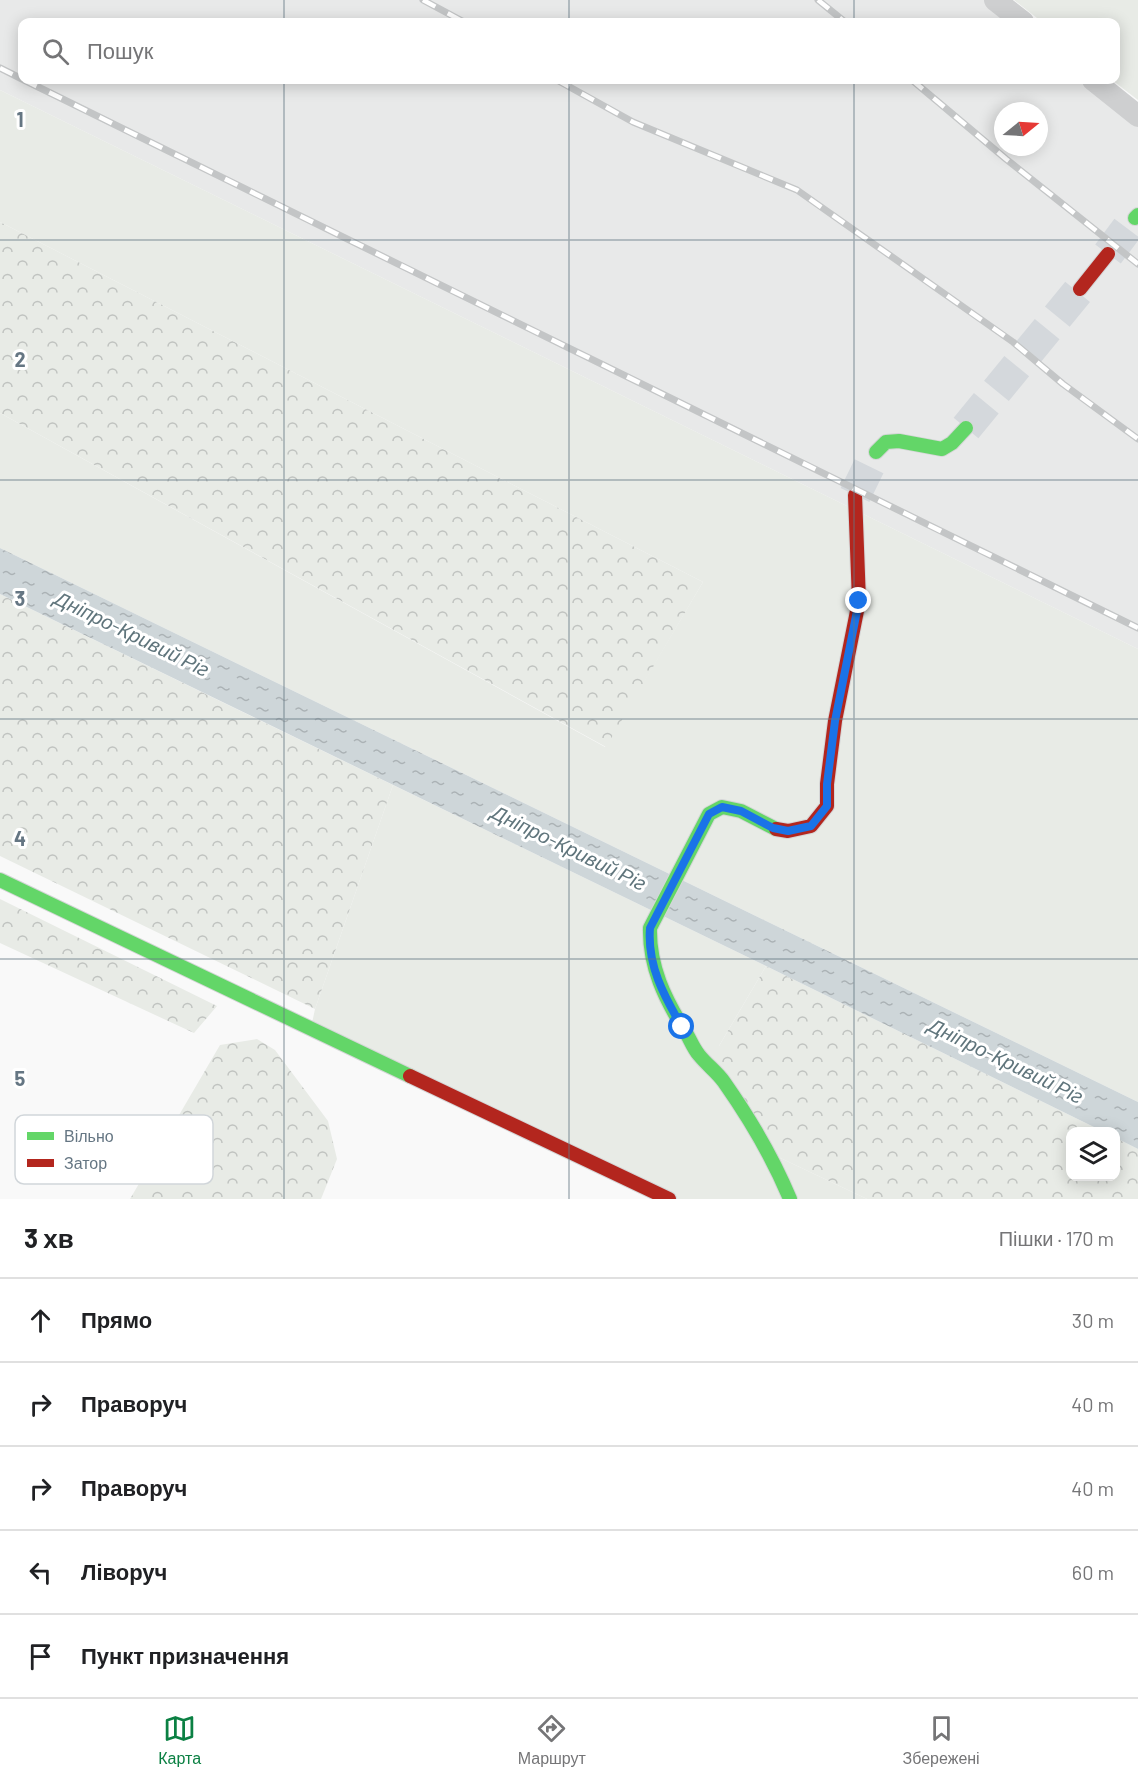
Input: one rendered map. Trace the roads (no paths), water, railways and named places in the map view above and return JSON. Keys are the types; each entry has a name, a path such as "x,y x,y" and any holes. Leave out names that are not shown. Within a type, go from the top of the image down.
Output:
{"street":[{"path":"995,0 1018,18"},
{"path":"1098,84 1138,116"},
{"path":"1080,289 1108,254"},
{"path":"876,452 886,442 899,441 942,448 952,443 966,428"},
{"path":"790,1199 746,1115 722,1079 698,1054 666,1000 654,972 649,944 650,928 709,814 722,807 741,811 773,828 788,831 811,826 827,806 827,784 835,721 859,601 855,495"},
{"path":"0,880 669,1199"}],"water":[{"name":"Дніпро-Кривий Ріг","path":"0,548 1138,1102 1138,1149 1120,1140 1120,1127 1094,1127 0,594"}],"tunnel":[{"path":"1108,254 1135,218"},
{"path":"966,428 1080,289"},
{"path":"855,495 876,452"}],"railway":[{"path":"423,0 457,18"},
{"path":"818,0 840,18"},
{"path":"0,68 18,77"},
{"path":"32,84 1138,628"},
{"path":"564,84 633,122 797,190 1013,342 1063,384 1138,439"},
{"path":"917,84 1006,159 1138,264"}]}
